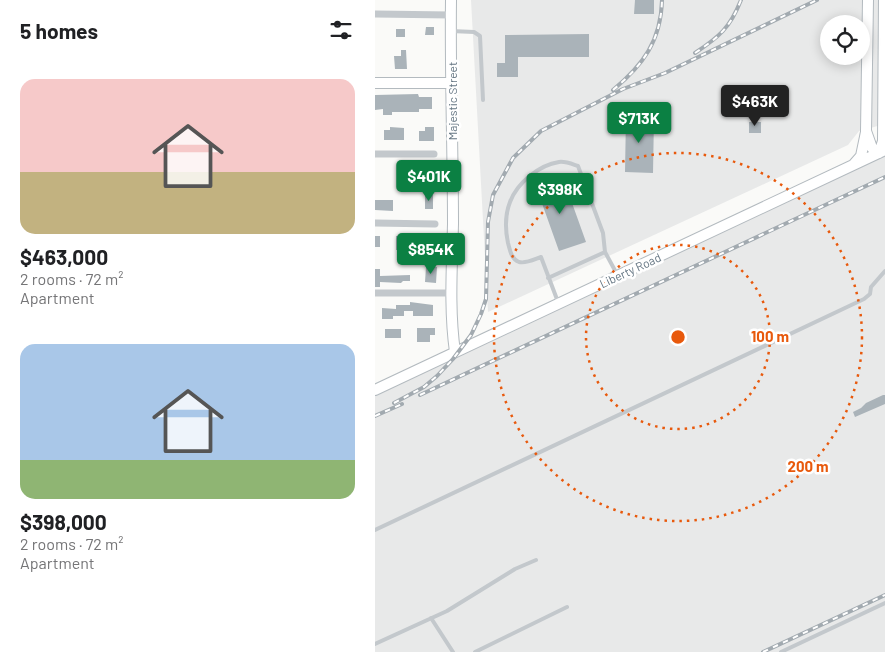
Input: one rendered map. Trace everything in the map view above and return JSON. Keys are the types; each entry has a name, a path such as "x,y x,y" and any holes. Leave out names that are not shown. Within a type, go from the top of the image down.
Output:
{"main road":[{"name":"Majestic Street","path":"451,0 453,224 451,322 455,352"},
{"path":"868,0 868,15"},
{"path":"866,131 872,148 882,152 884,129 884,0"},
{"path":"870,56 883,56"},
{"path":"853,165 861,156 866,131 867,65"},
{"path":"375,83 452,83"},
{"name":"Liberty Road","path":"375,390 882,152"}],"street":[{"path":"375,14 451,15"},
{"path":"375,154 434,154"},
{"path":"375,223 435,224"},
{"path":"375,293 451,292"}],"lane":[{"path":"451,31 474,32 480,36 483,100"},
{"path":"559,304 541,257 525,262 513,258 506,231 507,214 514,194 528,177 541,169 559,162 578,166 603,233 605,252 618,276"},
{"path":"548,278 605,252"},
{"path":"375,530 864,299 870,294 871,287 885,272"},
{"path":"375,644 447,611 515,569 537,560"},
{"path":"781,652 885,603"},
{"path":"475,652 567,608"},
{"path":"431,618 453,652"}],"shaded area":[{"path":"471,0 885,0 885,124 859,131 848,145 488,312"},
{"path":"885,156 885,652 375,652 375,395"}],"building":[{"path":"635,0 654,0 654,14 634,14"},
{"path":"426,27 434,27 434,35 425,35"},
{"path":"396,29 405,29 405,37 396,37"},
{"path":"589,34 589,57 518,57 518,77 497,77 497,63 505,63 505,35"},
{"path":"401,50 406,50 407,69 395,69 394,56 401,56"},
{"path":"418,94 419,97 432,97 432,109 419,109 419,112 392,112 392,115 383,115 383,109 375,110 375,95"},
{"path":"626,116 654,117 653,173 625,172"},
{"path":"749,122 761,122 761,133 749,133"},
{"path":"390,127 404,128 404,140 384,140 384,130 390,130"},
{"path":"425,127 434,127 434,141 419,141 419,131 425,131"},
{"path":"413,163 422,163 422,168 436,169 436,178 413,178"},
{"path":"550,176 555,193 567,189 586,242 559,251 534,181"},
{"path":"409,179 416,179 416,188 409,188"},
{"path":"425,195 433,195 433,209 425,209"},
{"path":"375,200 393,200 393,211 375,210"},
{"path":"423,235 433,235 433,244 414,248 414,257 402,258 402,250 396,250 396,236 413,236 413,238 423,239"},
{"path":"375,236 380,236 380,247 375,247"},
{"path":"426,267 437,267 436,283 425,282"},
{"path":"375,269 380,269 380,276 410,275 410,281 403,281 401,283 380,282 380,287 375,287"},
{"path":"410,302 433,305 433,316 413,316 413,311 404,311 404,316 382,319 382,308 396,309 396,305 410,305"},
{"path":"417,328 435,328 435,335 430,335 430,342 417,342"},
{"path":"385,329 401,329 401,338 385,338"},
{"path":"885,395 885,404 855,417 853,412"}],"railway":[{"path":"613,90 633,71 654,40 661,15 662,0"},
{"path":"695,53 723,31 733,18 741,0"},
{"path":"394,403 424,387 437,376 471,335 486,299 488,222 493,195 513,158 541,131 623,89 665,73 817,0"},
{"path":"420,395 885,177"},
{"path":"375,416 402,404"},
{"path":"763,652 885,595"}]}
